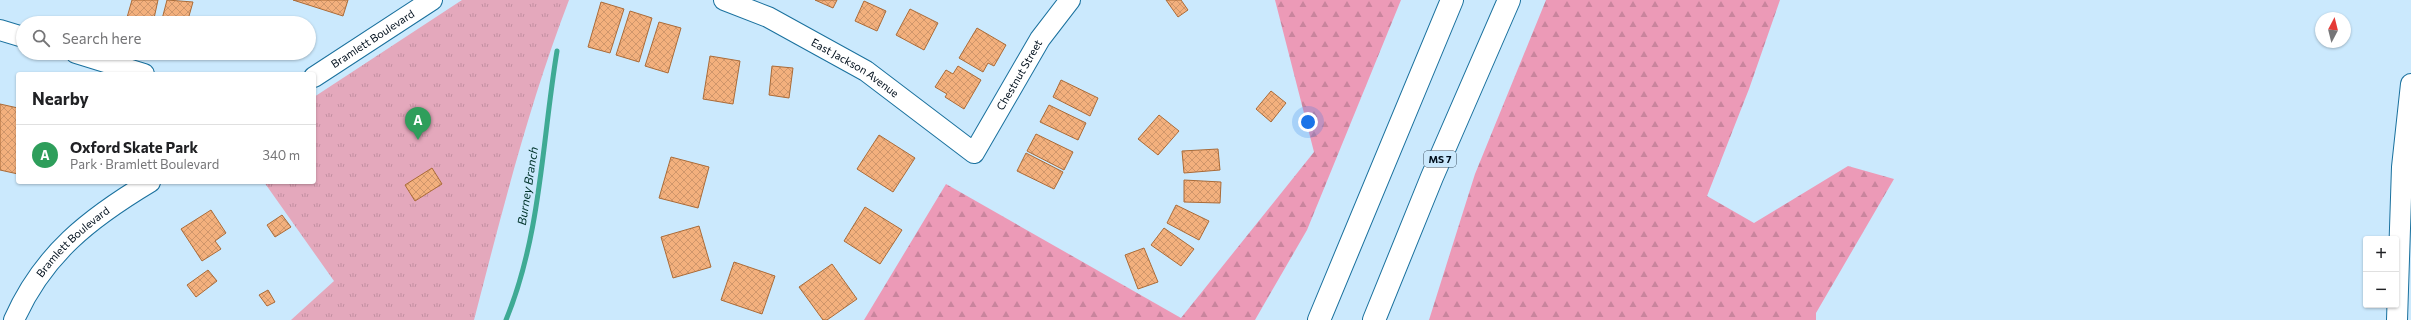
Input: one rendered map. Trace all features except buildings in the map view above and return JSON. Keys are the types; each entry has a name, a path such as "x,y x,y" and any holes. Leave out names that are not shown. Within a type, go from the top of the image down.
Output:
{"highway":[{"path":"1319,320 1452,0"},
{"name":"MS 7","path":"1374,320 1432,177 1509,0"},
{"path":"1306,320 1344,259"}],"street":[{"name":"Bramlett Boulevard","path":"316,76 432,0"},
{"name":"East Jackson Avenue","path":"724,0 768,17 866,71 920,114 974,153"},
{"name":"Chestnut Street","path":"974,153 1040,39 1070,0"},
{"path":"0,30 16,35"},
{"path":"99,60 138,72"},
{"path":"2397,320 2402,167 2411,84"},
{"name":"Bramlett Boulevard","path":"14,320 30,288 51,259 82,228 147,184"}],"green space":[{"path":"462,0 569,0 529,118 474,320 291,320 334,281 265,184 316,184 316,96"},
{"path":"1275,0 1401,0 1307,230 1255,320 864,320 946,184 1181,318 1314,152"},
{"path":"1546,0 1780,0 1749,89 1707,196 1754,223 1848,166 1894,179 1816,313 1816,320 1429,320 1475,174"}],"waterway":[{"name":"Burney Branch","path":"506,320 518,288 534,221 557,51"}],"place":[{"name":"Oxford Skate Park","path":"418,140"}]}
